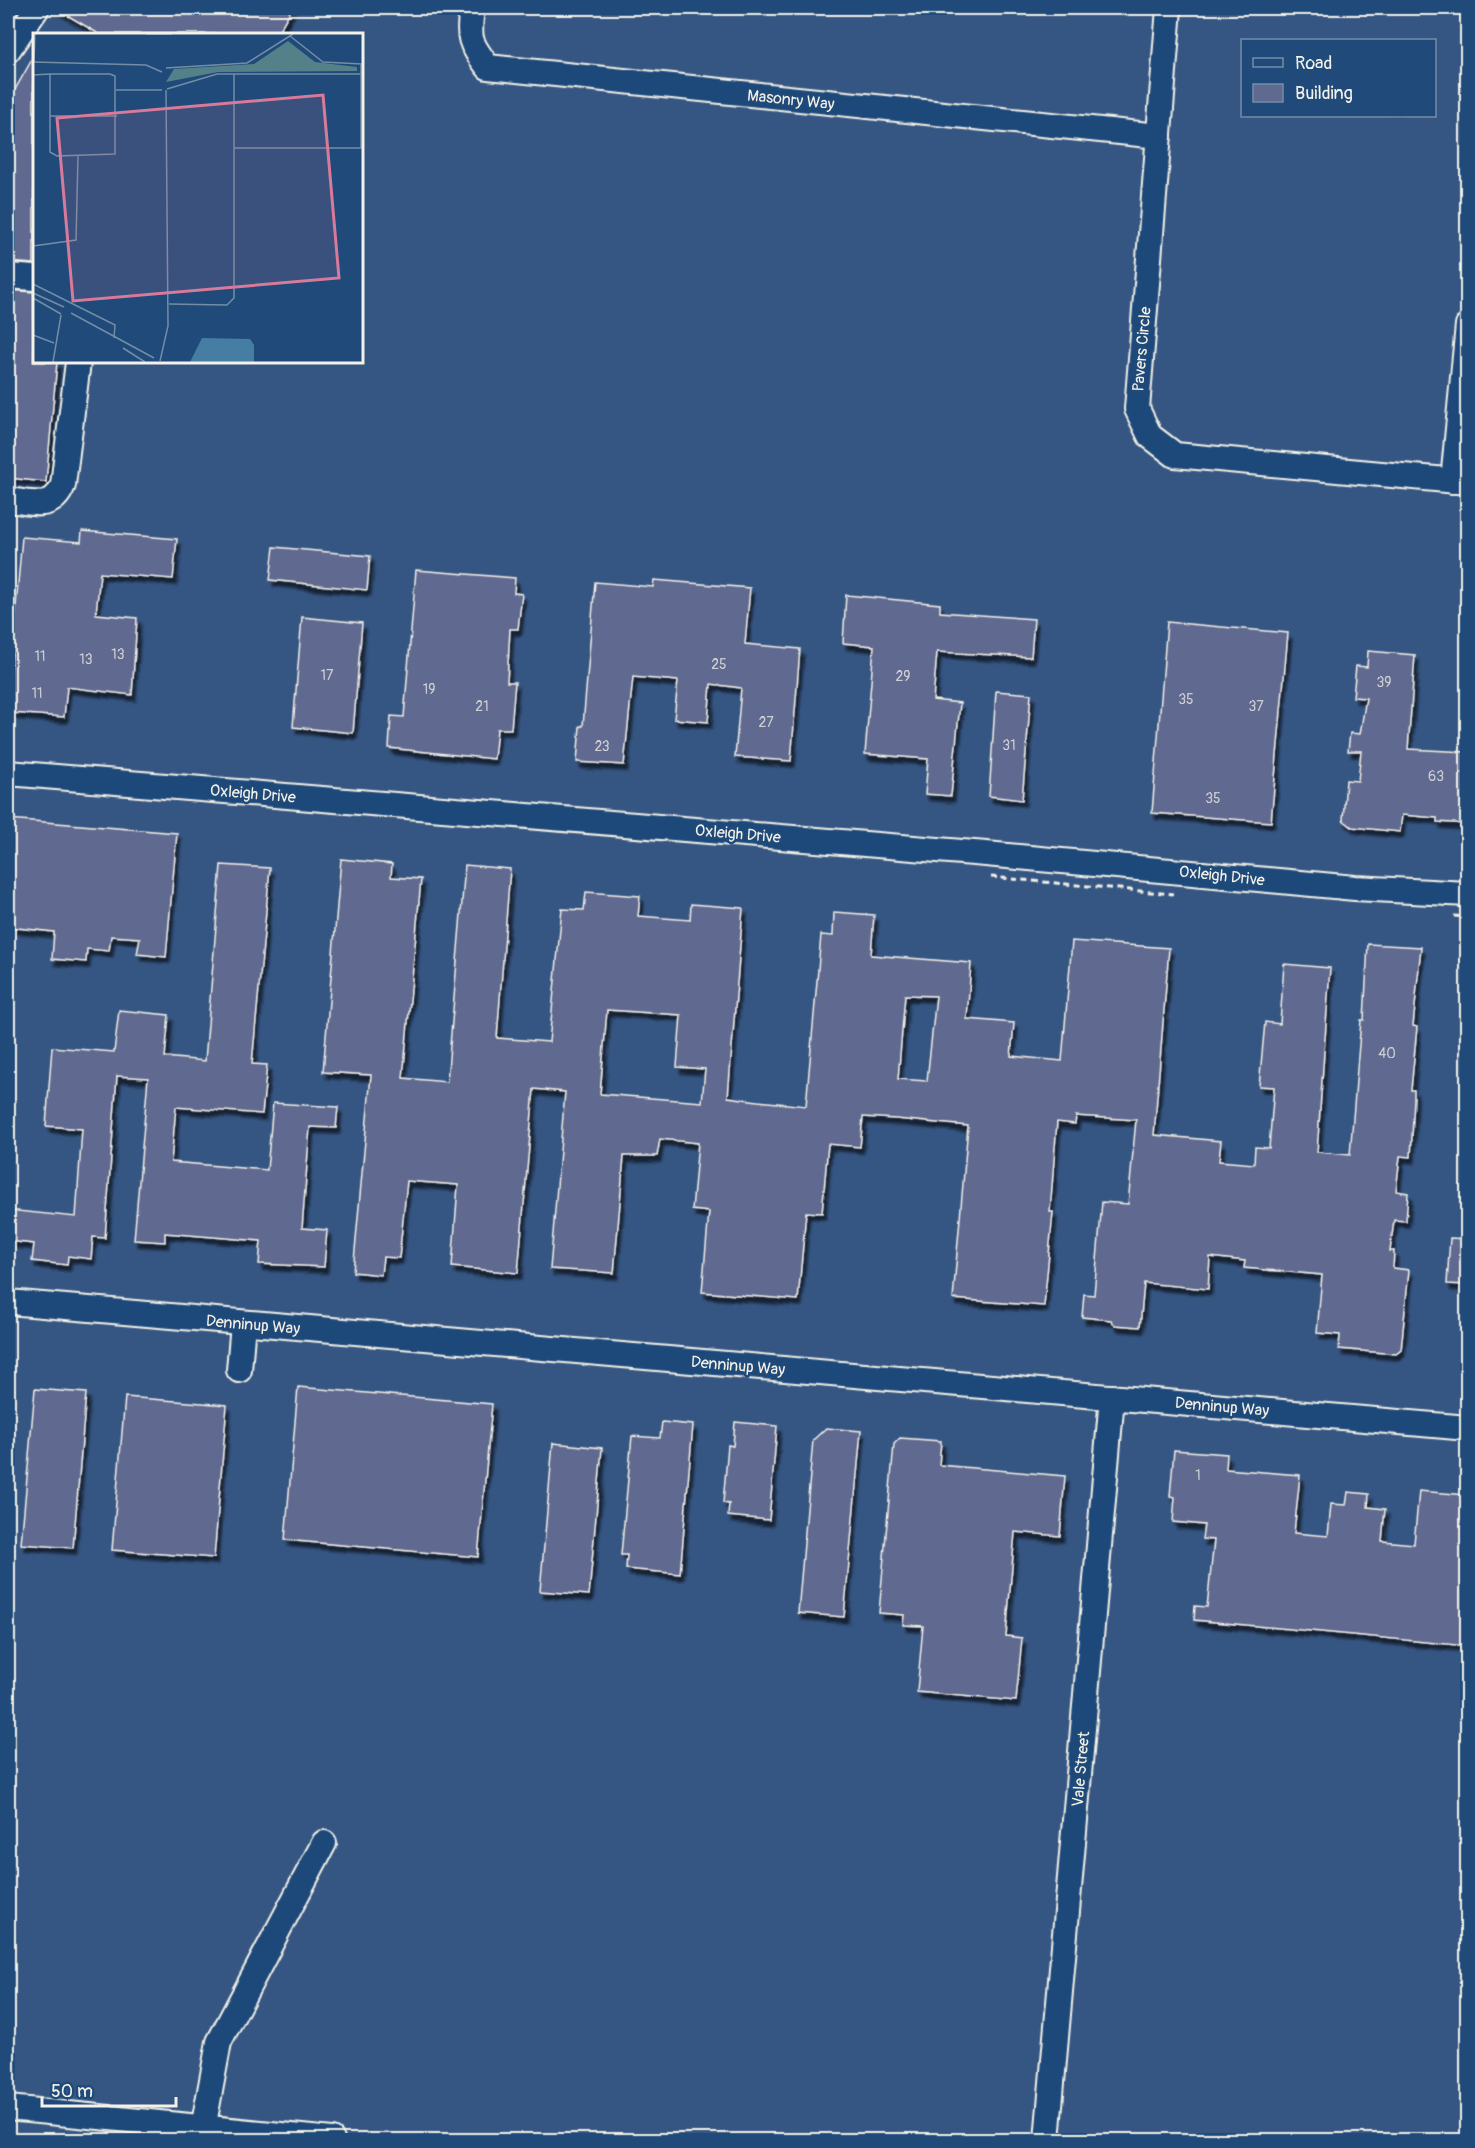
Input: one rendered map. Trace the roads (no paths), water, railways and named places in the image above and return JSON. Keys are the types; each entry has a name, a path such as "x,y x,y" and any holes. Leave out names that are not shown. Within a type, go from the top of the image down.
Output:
{"street":[{"name":"Masonry Way","path":"472,8 470,28 473,47 488,68 1159,136"},
{"name":"Pavers Circle","path":"1170,8 1137,409 1150,436 1175,455 1460,481"},
{"path":"8,50 27,21"},
{"path":"8,276 33,278"},
{"path":"1460,481 1467,325"},
{"path":"8,500 42,503 52,502 59,495 63,485 78,363"},
{"name":"Oxleigh Drive","path":"8,773 951,851 1355,888 1467,894"},
{"name":"Denninup Way","path":"8,1302 1467,1428"},
{"path":"239,1370 243,1323"},
{"name":"Vale Street","path":"1047,2140 1112,1397"},
{"path":"202,2134 219,2042 324,1843"},
{"path":"8,2108 202,2134 332,2140"}]}
